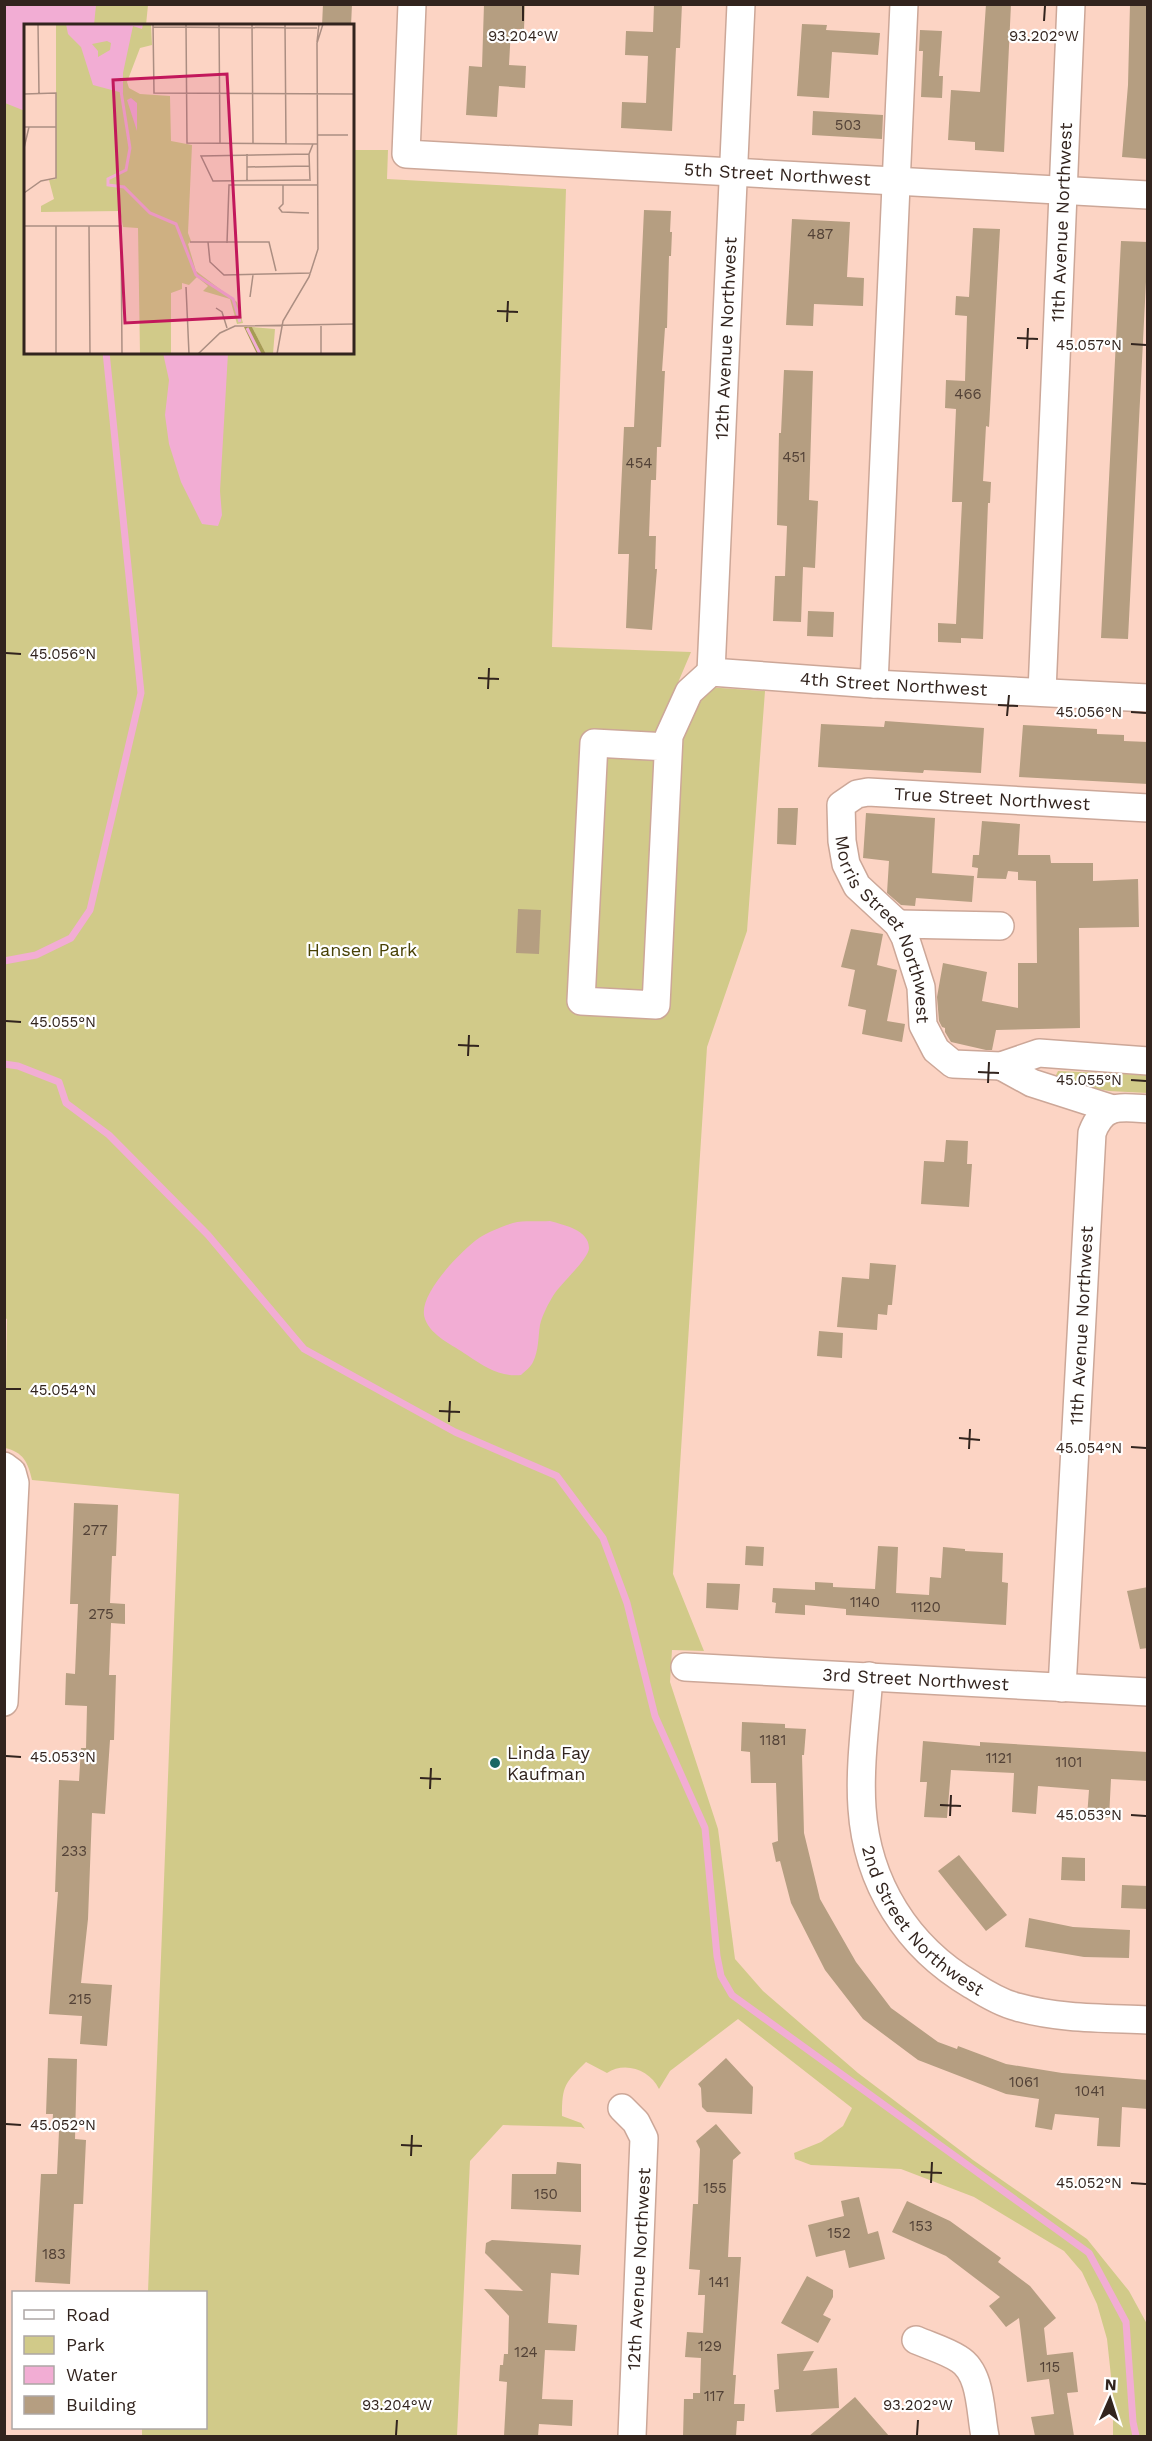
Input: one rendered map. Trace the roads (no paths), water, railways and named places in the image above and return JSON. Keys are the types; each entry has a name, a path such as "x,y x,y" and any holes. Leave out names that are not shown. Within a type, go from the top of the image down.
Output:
{"street":[{"name":"5th Street Northwest","path":"412,4 406,154 1148,195"},
{"name":"12th Avenue Northwest","path":"711,672 741,4"},
{"path":"874,684 904,4"},
{"name":"11th Avenue Northwest","path":"1042,692 1071,4"},
{"path":"668,747 594,743 581,1000 656,1005 669,736 689,692 711,672"},
{"name":"4th Street Northwest","path":"711,672 874,684 1148,698"},
{"name":"True Street Northwest","path":"841,805 857,794 868,792 1148,808"},
{"name":"Morris Street Northwest","path":"841,805 842,842 846,864 857,886 897,924 905,937 921,987 924,1025 936,1050 953,1064 1001,1066 1039,1053 1148,1061"},
{"path":"897,924 1000,926"},
{"path":"1001,1066 1032,1083 1109,1111 1122,1107 1148,1109"},
{"name":"11th Avenue Northwest","path":"1062,1688 1092,1133 1098,1117 1109,1111"},
{"path":"4,1701 15,1484 8,1469"},
{"name":"3rd Street Northwest","path":"685,1667 1148,1692"},
{"name":"2nd Street Northwest","path":"869,1676 862,1797 866,1841 875,1874 892,1909 915,1941 956,1976 1013,2006 1072,2016 1148,2020"},
{"name":"12th Avenue Northwest","path":"622,2108 636,2122 644,2138 632,2436"},
{"path":"916,2340 960,2359 967,2366 974,2377 985,2436"}],"water":[{"path":"4,5 96,5 94,24 24,24 24,111 5,103"},
{"path":"163,354 228,354 220,491 222,515 218,526 202,524 181,482 169,444 165,415 169,380"},
{"path":"550,1221 580,1233 588,1242 589,1248 588,1253 547,1306 540,1325 535,1357 528,1369 521,1375 492,1370 449,1344 432,1330 425,1319 424,1309 427,1298 442,1275 462,1253 479,1238 513,1223"}],"waterway":[{"path":"4,961 36,955 71,938 90,910 141,693 106,354"},
{"path":"4,1064 18,1066 59,1082 66,1103 109,1135 208,1235 304,1349 455,1432 557,1476 603,1538 627,1603 655,1716 705,1828 717,1956 721,1976 732,1995 1089,2253 1126,2322 1136,2436"}],"place":[{"name":"Linda Fay Kaufman","path":"495,1763"}],"park label":[{"name":"Hansen Park","path":"362,950"}]}
